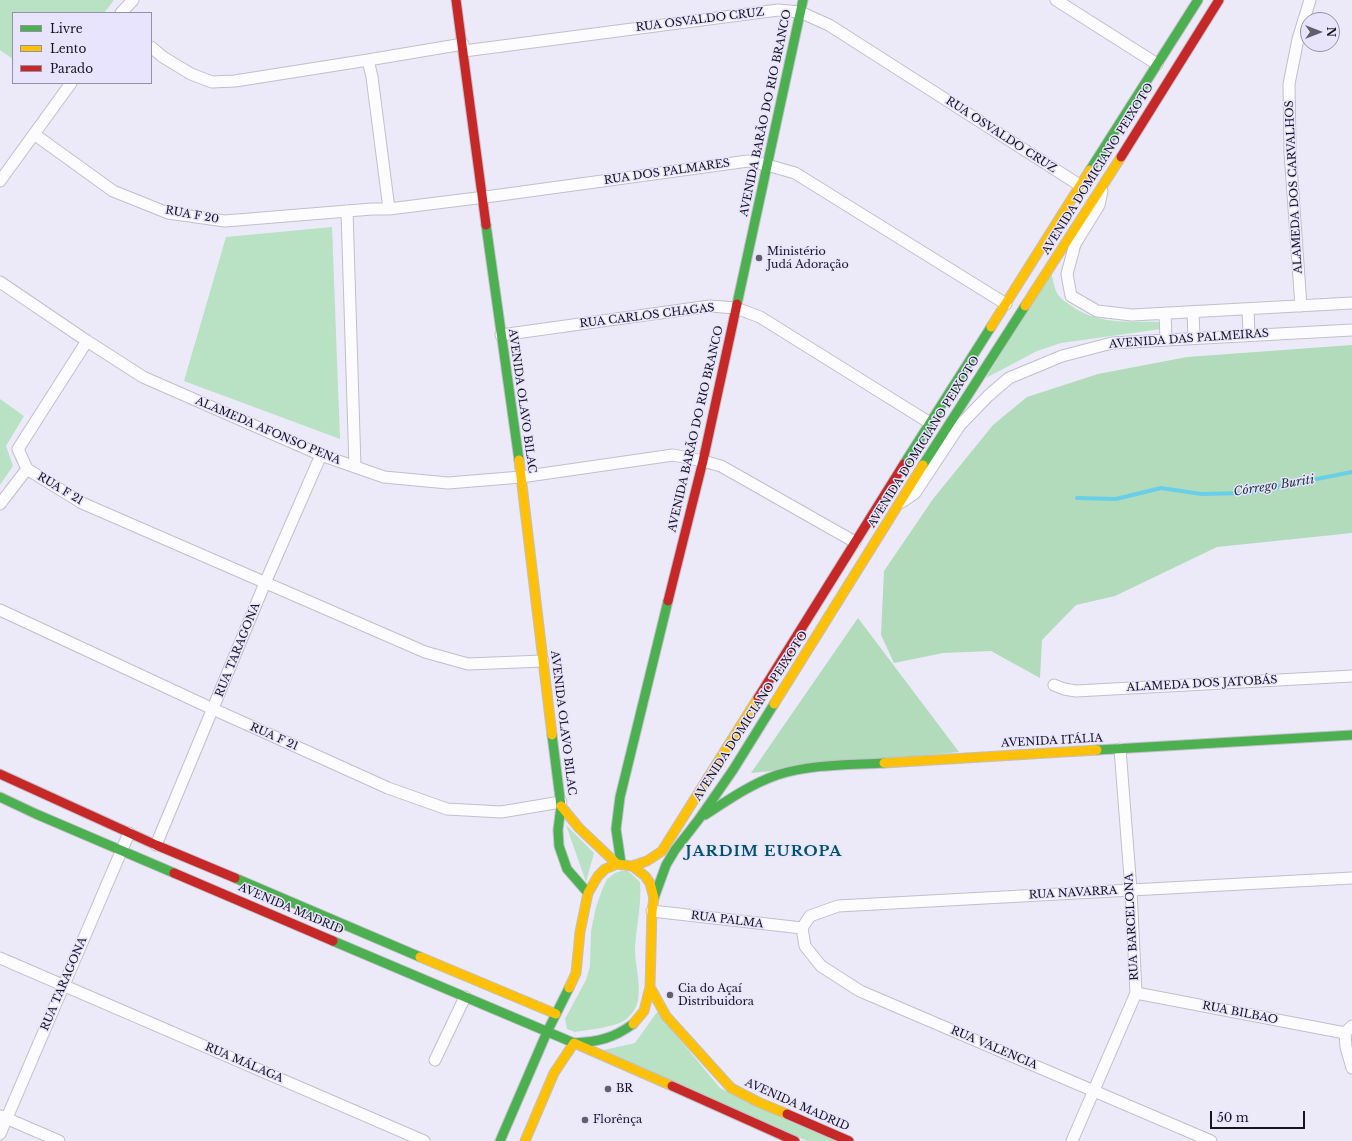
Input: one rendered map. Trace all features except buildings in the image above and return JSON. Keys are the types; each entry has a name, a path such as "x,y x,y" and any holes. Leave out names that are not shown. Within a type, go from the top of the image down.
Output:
{"main road":[{"name":"AVENIDA OLAVO BILAC","path":"456,0 521,478 561,804 557,823 558,842 561,856 568,871 588,892"},
{"name":"AVENIDA BARÃO DO RIO BRANCO","path":"619,864 616,829 620,797 703,461 803,0"},
{"name":"AVENIDA DOMICIANO PEIXOTO","path":"632,866 647,861 662,851 855,542 1198,0"},
{"name":"AVENIDA DOMICIANO PEIXOTO","path":"650,987 652,911 654,898 666,865 699,819 738,775 898,504 1219,0"},
{"name":"AVENIDA ITÁLIA","path":"699,819 739,793 756,784 779,775 817,767 1352,735"},
{"name":"AVENIDA MADRID","path":"0,774 156,845 556,1014"},
{"path":"738,775 756,784"},
{"name":"AVENIDA MADRID","path":"0,798 574,1043 795,1141"},
{"name":"AVENIDA OLAVO BILAC","path":"561,804 579,828 619,864"},
{"path":"500,1141 547,1032 576,973 584,909 588,892 598,876 605,869 619,864 632,866 645,876 650,883 654,898"},
{"name":"AVENIDA MADRID","path":"574,1043 605,1039 621,1033 634,1024 644,1011 650,987"},
{"name":"AVENIDA MADRID","path":"650,987 666,1016 731,1088 758,1102 849,1141"},
{"path":"525,1141 554,1072 574,1043"}],"street":[{"path":"122,12 133,0"},
{"path":"1056,0 1157,64"},
{"name":"ALAMEDA DOS CARVALHOS","path":"1301,306 1290,152 1289,84 1298,39 1310,0"},
{"name":"RUA OSVALDO CRUZ","path":"463,47 778,10 800,12 829,25 1081,186"},
{"path":"152,48 163,57 191,74 212,82 235,81 463,47"},
{"path":"368,60 372,77 389,208"},
{"path":"0,181 70,84"},
{"name":"RUA F 20","path":"34,134 113,191 168,213 225,221 389,208 482,198"},
{"name":"RUA DOS PALMARES","path":"482,198 748,161 767,164 795,173 1006,304"},
{"path":"1103,184 1099,206 1075,244 1067,274 1071,296 1097,311 1132,316 1352,303"},
{"path":"347,211 355,467"},
{"name":"ALAMEDA AFONSO PENA","path":"0,282 143,377 321,456 384,477 448,483 521,478 673,455 721,466 855,542"},
{"name":"RUA CARLOS CHAGAS","path":"501,335 710,306 736,308 760,317 930,423"},
{"path":"1248,309 1249,335"},
{"path":"1193,312 1194,338"},
{"path":"1165,313 1166,340"},
{"name":"AVENIDA DAS PALMEIRAS","path":"898,504 915,493 960,425 988,396 1009,378 1062,356 1112,343 1352,330"},
{"name":"RUA F 21","path":"87,341 18,449 27,469 82,503 425,652 468,664 543,661"},
{"name":"RUA TARAGONA","path":"156,845 214,709 265,583 321,456"},
{"name":"RUA F 21","path":"0,504 27,469"},
{"name":"RUA F 21","path":"0,610 388,788 447,809 501,812 561,804"},
{"name":"ALAMEDA DOS JATOBÁS","path":"1054,685 1064,689 1076,691 1352,676"},
{"name":"RUA BARCELONA","path":"1072,1141 1136,993 1131,890 1120,749"},
{"name":"RUA TARAGONA","path":"0,1134 3,1117 63,985 129,833"},
{"name":"RUA NAVARRA","path":"802,928 810,916 838,906 1352,878"},
{"name":"RUA PALMA","path":"652,911 802,928"},
{"name":"RUA VALENCIA","path":"802,928 805,946 821,966 860,991 1211,1141"},
{"name":"RUA MÁLAGA","path":"0,958 424,1141"},
{"name":"RUA BILBAO","path":"1136,993 1348,1030"},
{"path":"435,1060 465,997"},
{"path":"1348,1030 1346,1047 1352,1068"},
{"path":"3,1117 59,1141"}],"green space":[{"path":"0,0 114,0 105,12 12,12 12,58 0,50"},
{"path":"332,227 340,439 184,381 226,237"},
{"path":"1051,271 1058,295 1065,302 1081,311 1091,316 1113,321 1160,322 1161,329 1061,343 1037,351 986,378"},
{"path":"1352,345 1352,533 1217,547 1115,596 1076,605 1042,640 1040,678 991,651 943,653 894,663 881,635 884,571 933,499 993,425 1027,397 1098,374 1187,357"},
{"path":"0,399 24,416 6,446 13,466 0,485"},
{"path":"858,618 959,752 751,773"},
{"path":"566,825 594,853 586,882"},
{"path":"628,871 640,882 640,899 635,949 639,988 637,1003 627,1018 615,1025 575,1032 567,1029 565,1019 586,980 590,966 591,931 596,907 607,879 615,873"},
{"path":"657,1012 720,1088 838,1141 807,1141 600,1051 635,1043"}],"waterway":[{"name":"Córrego Buriti","path":"1077,498 1116,499 1161,488 1201,494 1247,493 1352,472"}],"traffic: fast":[{"path":"737,304 803,0"},
{"path":"1090,170 1198,0"},
{"path":"486,225 519,460"},
{"path":"923,465 1025,306"},
{"path":"904,464 991,327"},
{"path":"621,863 616,829 620,797 668,601"},
{"path":"654,898 666,865 675,850 699,819 733,770 774,704"},
{"path":"552,735 561,806 558,830 559,846 567,869 588,893"},
{"path":"1097,750 1352,735"},
{"path":"705,815 749,788 767,779 790,771 817,767 884,763"},
{"path":"0,797 174,873"},
{"path":"235,878 420,957"},
{"path":"333,941 574,1043 591,1042 612,1036 633,1024"},
{"path":"500,1141 547,1032 569,988"}],"traffic: slow":[{"path":"1025,306 1121,157"},
{"path":"991,327 1090,170"},
{"path":"519,460 552,735"},
{"path":"774,704 923,465"},
{"path":"632,866 647,861 662,851 758,698"},
{"path":"884,763 1097,750"},
{"path":"561,806 579,828 617,864"},
{"path":"569,988 576,973 580,932 588,893 598,876 605,869 617,864 632,866 645,876 650,883 654,898 652,911 650,987 644,1011 633,1024"},
{"path":"420,957 556,1014"},
{"path":"650,987 666,1016 731,1088 758,1102 787,1114"},
{"path":"525,1141 554,1073 574,1043 672,1086"}],"traffic: jam":[{"path":"456,0 486,225"},
{"path":"1121,157 1219,0"},
{"path":"668,601 703,461 737,304"},
{"path":"758,698 904,464"},
{"path":"0,774 156,845 235,878"},
{"path":"174,873 333,941"},
{"path":"672,1086 795,1141"},
{"path":"787,1114 849,1141"}],"place":[{"name":"Ministério Judá Adoração","path":"759,258"},
{"name":"Cia do Açaí Distribuidora","path":"670,995"},
{"name":"BR","path":"608,1089"},
{"name":"Florênça","path":"585,1120"}],"district":[{"name":"JARDIM EUROPA","path":"764,852"}]}
